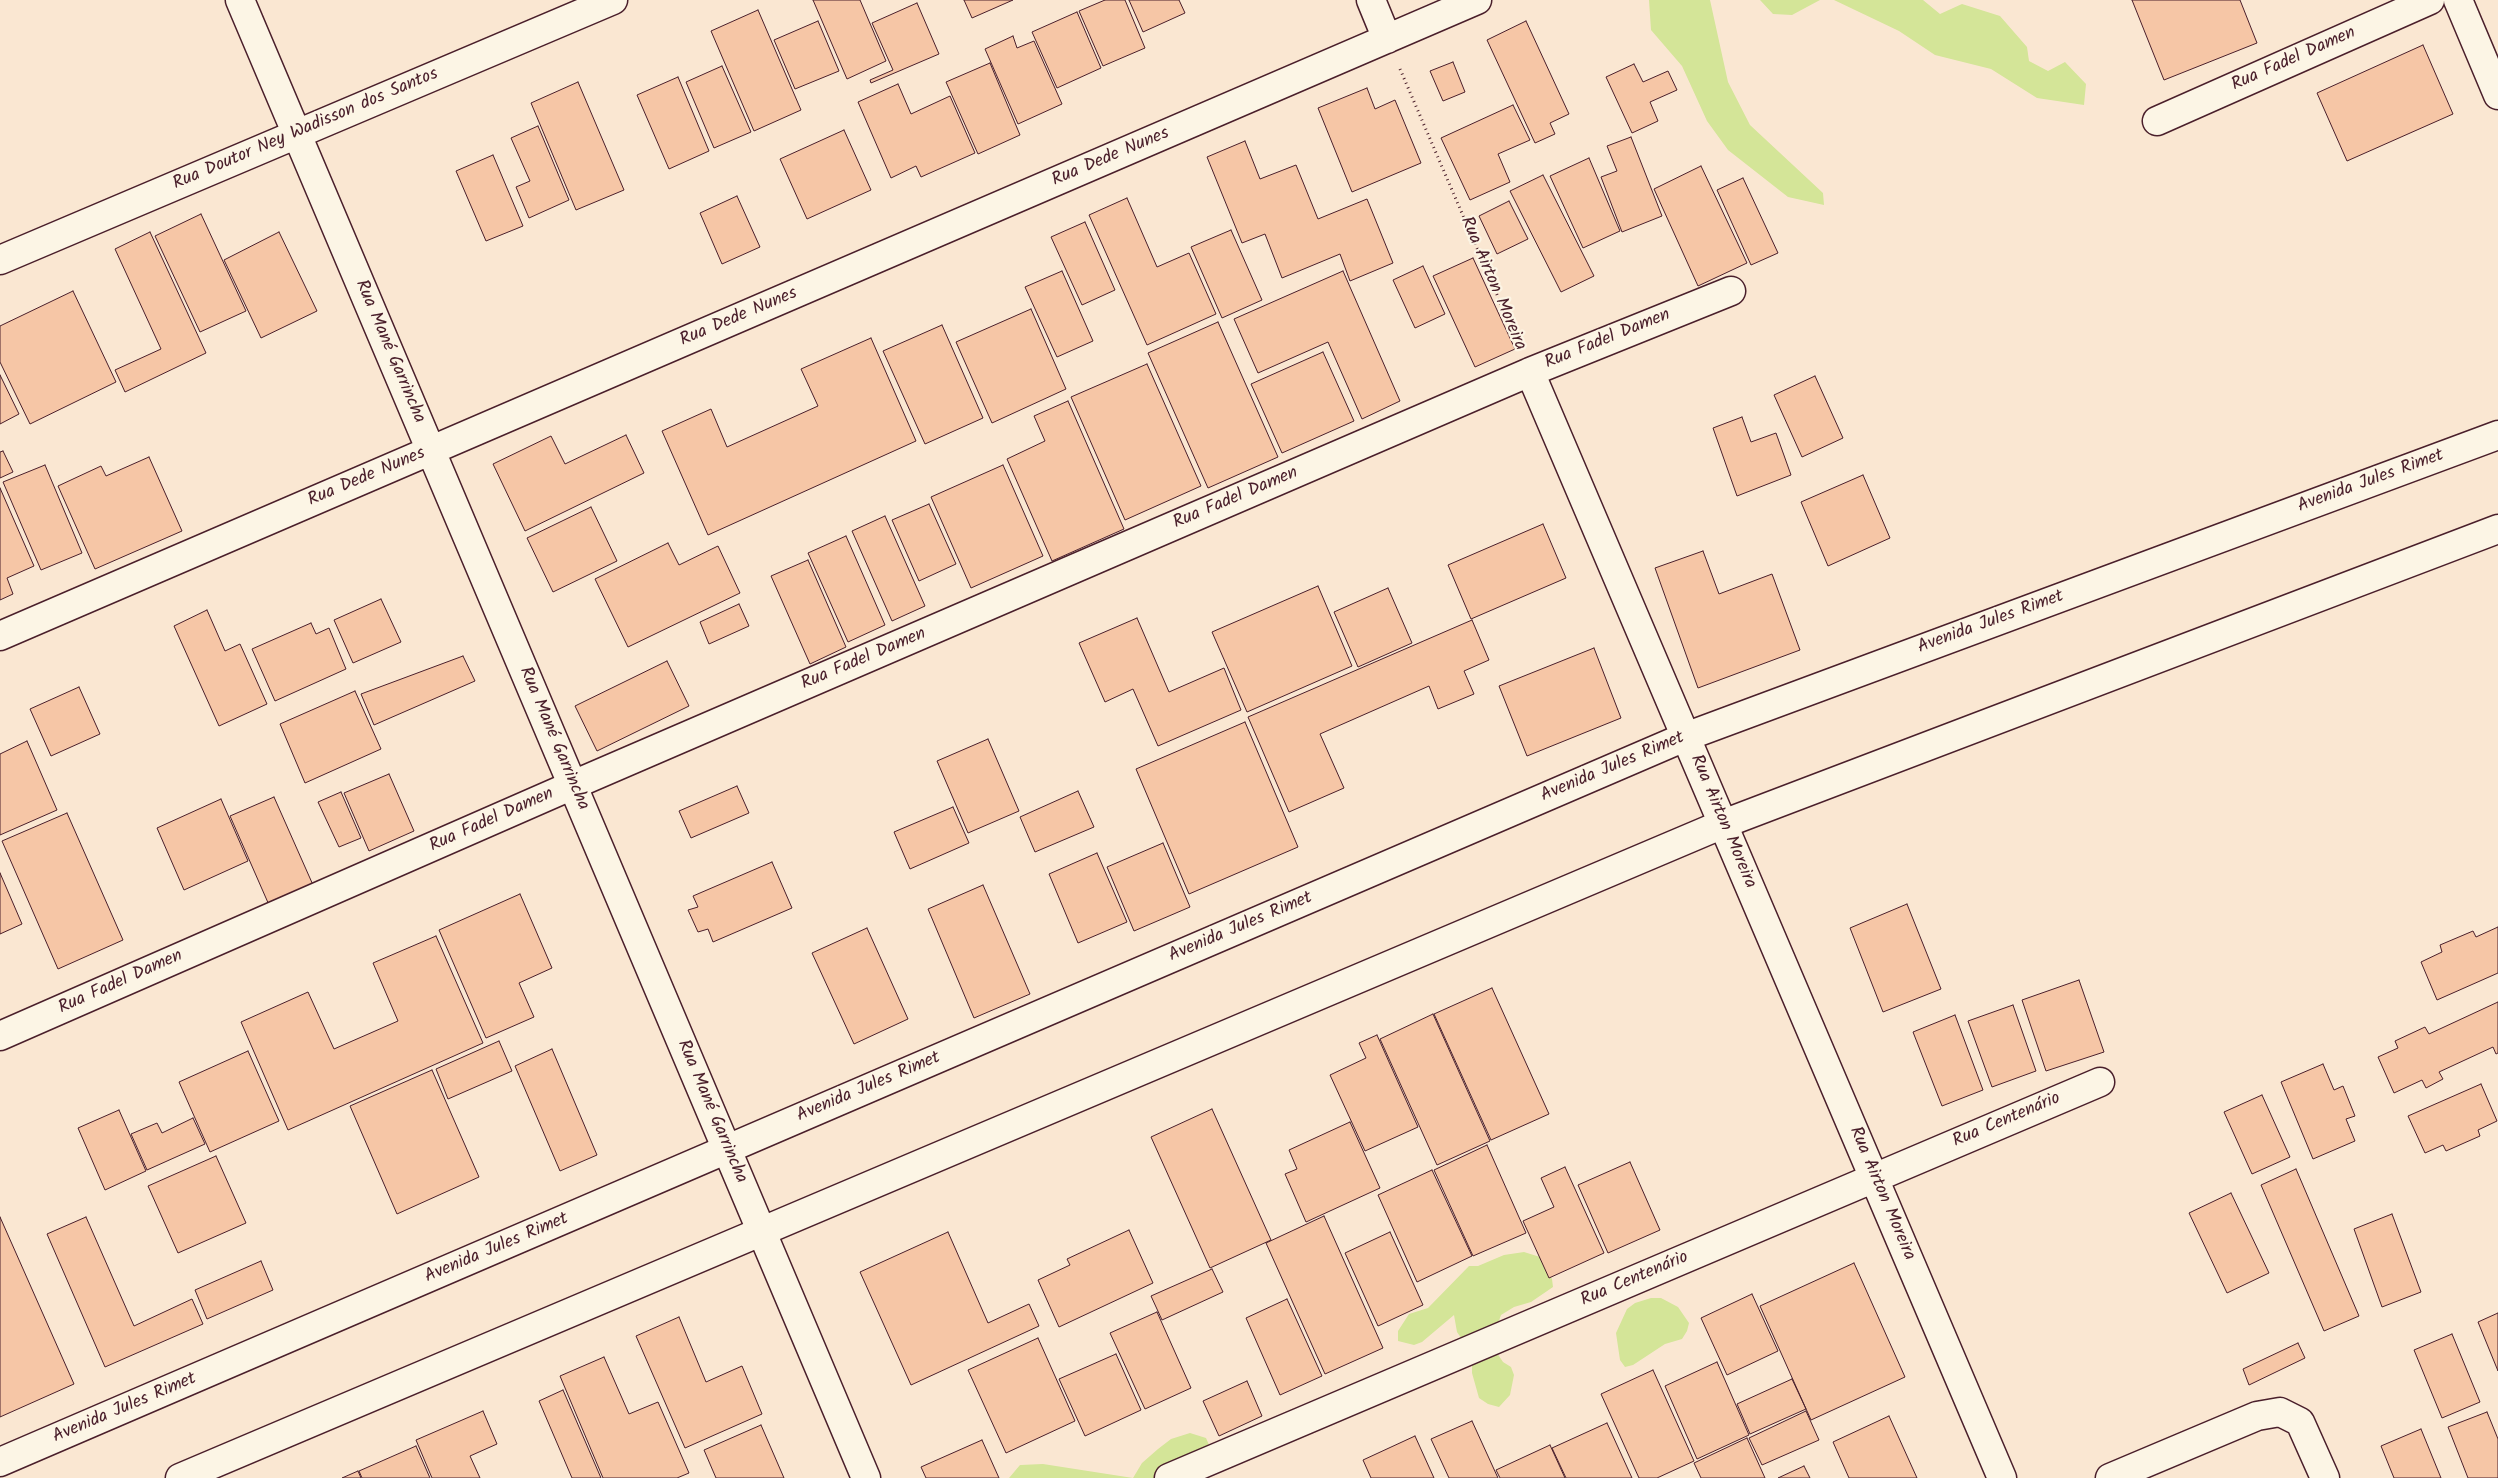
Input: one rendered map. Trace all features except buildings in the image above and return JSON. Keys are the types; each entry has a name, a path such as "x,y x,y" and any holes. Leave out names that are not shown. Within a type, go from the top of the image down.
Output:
{"street":[{"name":"Rua Mané Garrincha","path":"240,0 866,1478"},
{"name":"Rua Doutor Ney Wadisson dos Santos","path":"0,260 613,0"},
{"path":"1371,0 1388,39"},
{"name":"Rua Dede Nunes","path":"0,636 1478,0"},
{"name":"Rua Fadel Damen","path":"2158,121 2430,0"},
{"path":"2458,0 2498,95"},
{"name":"Rua Fadel Damen","path":"0,1036 573,785 1530,372 1731,291"},
{"name":"Rua Airton Moreira","path":"1530,372 2002,1478"},
{"name":"Avenida Jules Rimet","path":"0,1462 1685,737 2498,435"},
{"path":"180,1478 1723,824 2498,529"},
{"name":"Rua Centenário","path":"1169,1478 2100,1082"},
{"path":"2110,1478 2257,1416 2280,1412 2300,1422 2325,1478"}],"path":[{"name":"Rua Airton Moreira","path":"1388,39 1530,372"}],"green space":[{"path":"1649,0 1710,0 1728,82 1750,125 1823,193 1824,205 1788,197 1728,150 1707,121 1682,66 1651,30"},
{"path":"1760,0 1820,0 1792,15 1773,14"},
{"path":"1834,0 1923,0 1940,14 1962,4 2000,16 2027,47 2029,61 2048,71 2065,62 2086,84 2084,105 2037,98 1991,69 1935,55 1899,31"},
{"path":"1524,1252 1540,1257 1552,1279 1553,1287 1531,1302 1514,1307 1501,1315 1493,1338 1493,1347 1503,1362 1511,1367 1514,1375 1510,1395 1499,1407 1488,1404 1479,1398 1472,1373 1472,1354 1457,1332 1454,1315 1422,1342 1414,1345 1398,1341 1398,1331 1409,1314 1428,1308 1469,1266 1478,1266 1504,1255"},
{"path":"1651,1298 1661,1298 1678,1307 1689,1323 1687,1331 1682,1339 1665,1344 1633,1365 1625,1367 1620,1360 1616,1333 1627,1309 1635,1303"},
{"path":"1190,1433 1206,1438 1213,1454 1203,1478 1133,1478 1142,1463 1158,1449 1171,1439"},
{"path":"1043,1464 1133,1478 1009,1478 1020,1465"}]}
